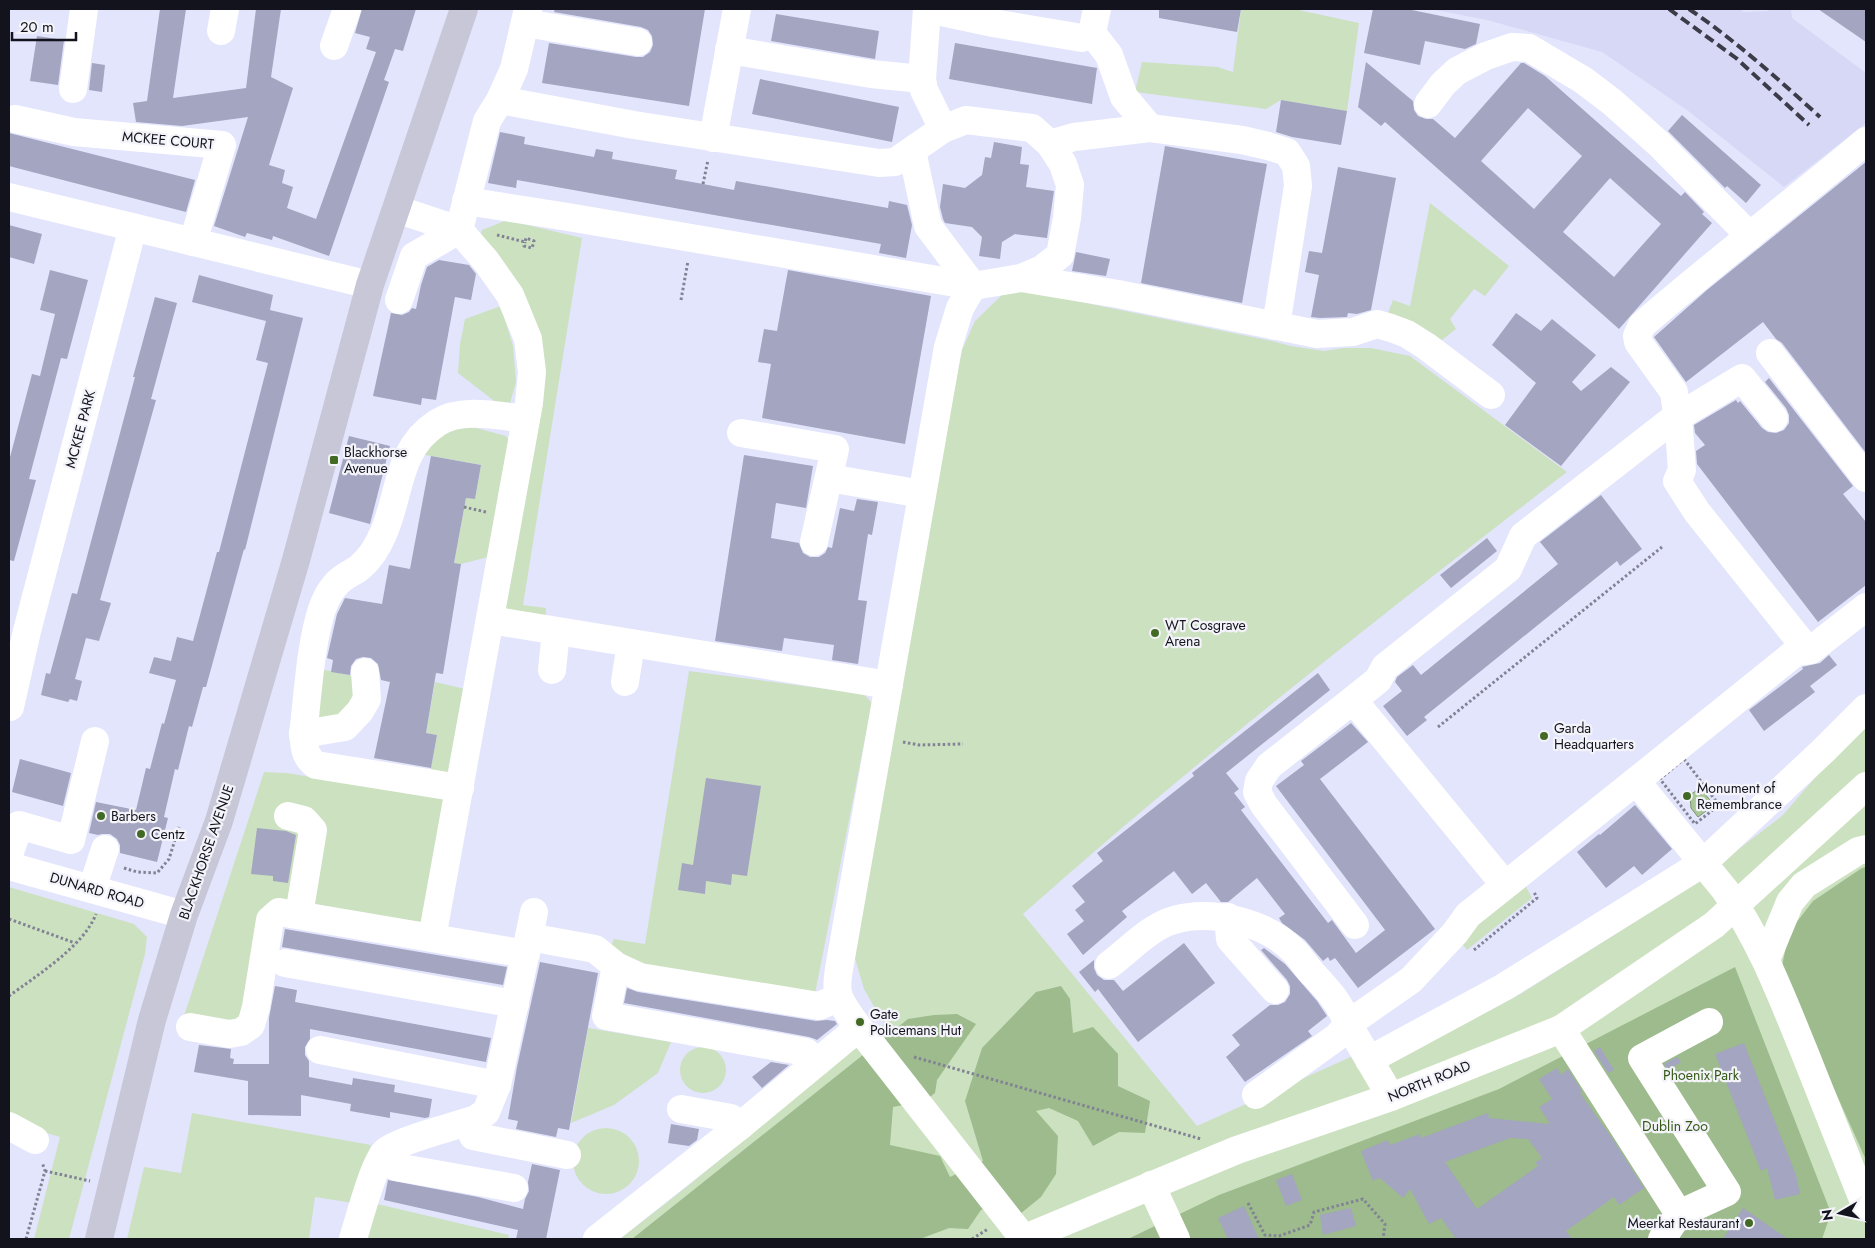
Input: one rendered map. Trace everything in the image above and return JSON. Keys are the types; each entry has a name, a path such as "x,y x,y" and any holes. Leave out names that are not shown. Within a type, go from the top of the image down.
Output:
{"main road":[{"name":"BLACKHORSE AVENUE","path":"99,1239 152,1020 184,915 219,821 294,570 370,285 464,9"}],"street":[{"path":"73,89 84,9"},
{"path":"334,46 347,9"},
{"path":"713,138 737,9"},
{"path":"943,129 924,90 922,79 935,10 993,23 1082,38 1095,21"},
{"path":"399,300 414,256 459,230 488,122 514,69 526,16 638,42"},
{"path":"1095,21 1124,97 1150,128"},
{"path":"1428,104 1443,84 1457,71 1486,56 1512,47 1529,48 1584,80 1612,102 1658,144 1750,236"},
{"path":"729,50 871,74 922,79"},
{"path":"466,201 973,286 1021,278 1042,269 1060,255 1067,218 1070,185 1063,164 1050,144 1032,128 981,120 966,120 943,129 895,162 879,163 713,138 500,100"},
{"name":"MCKEE COURT","path":"15,119 74,132 222,145 193,242"},
{"path":"1050,144 1074,137 1150,128 1242,140 1286,152 1296,166 1298,186 1276,326"},
{"path":"1804,651 1801,642 1698,512 1677,481 1682,470 1674,392 1638,342 1636,336 1642,325 1711,266 1866,141"},
{"path":"912,151 928,226 973,286"},
{"path":"9,196 370,285"},
{"path":"396,209 459,230 486,261 510,295 521,318 528,338 532,372 526,419 432,938"},
{"name":"MCKEE PARK","path":"10,708 18,628 133,227"},
{"path":"1021,278 1118,294 1317,334 1354,332 1377,324 1407,334 1426,346 1490,395"},
{"path":"973,286 960,308 948,347 836,987 838,998 855,1023 1024,1239"},
{"path":"1770,353 1866,478"},
{"path":"1355,925 1264,805 1258,792 1259,781 1269,766 1378,680 1385,667 1508,569 1523,536 1668,423 1742,378 1774,418"},
{"path":"460,788 316,765 308,759 304,734 316,638 322,609 331,591 342,579 359,568 373,552 384,533 403,468 411,448 436,423 459,415 526,419"},
{"path":"741,433 835,449 814,542"},
{"path":"828,478 922,494"},
{"path":"1256,1095 1338,1036 1348,1024 1411,980 1456,933 1468,915 1796,652 1811,650 1866,608"},
{"path":"490,620 889,685"},
{"path":"552,670 556,631"},
{"path":"625,682 631,643"},
{"path":"304,734 345,726 360,711 367,699 365,672"},
{"path":"1353,700 1505,885"},
{"path":"1369,1060 1504,988 1703,863 1823,751 1866,708"},
{"path":"9,855 19,825 71,840 95,741"},
{"path":"1636,781 1736,906 1766,960 1866,1207"},
{"name":"NORTH ROAD","path":"1024,1239 1236,1150 1391,1097 1561,1029 1714,925 1794,851 1865,790"},
{"path":"288,816 304,820 313,830 300,915"},
{"path":"1766,960 1790,902 1804,885 1858,851 1866,849"},
{"path":"98,891 103,855"},
{"name":"DUNARD ROAD","path":"9,866 184,915"},
{"path":"190,1027 228,1034 241,1032 251,1025 256,1007 270,920 279,912 432,938 530,934 595,949 616,966 640,977 819,1006 838,998"},
{"path":"1109,965 1158,926 1173,920 1206,914 1228,918 1276,936 1294,950 1312,974 1326,986 1342,1010 1348,1024 1391,1097"},
{"path":"1228,918 1230,939 1275,990"},
{"path":"466,1180 475,1128 486,1112 497,1085 530,934"},
{"path":"285,963 515,1004"},
{"path":"616,966 606,1016 806,1052 817,1062"},
{"path":"1662,1239 1679,1214 1727,1192 1642,1058 1709,1022"},
{"path":"597,1239 740,1126 817,1062 850,1034 855,1023"},
{"path":"1561,1029 1679,1214"},
{"path":"320,1050 497,1085"},
{"path":"680,1109 731,1118 740,1126"},
{"path":"9,1126 35,1140"},
{"path":"353,1239 374,1173 385,1153 398,1144 475,1128 568,1155"},
{"path":"396,1167 514,1188"},
{"path":"1151,1185 1176,1239"}],"path":[{"path":"459,230 480,232 525,242"},
{"path":"1438,727 1662,547"},
{"path":"881,737 919,745 963,744"},
{"path":"1684,760 1660,779 1695,824 1719,805 1695,775"},
{"path":"103,855 137,872 157,873 169,859 179,827"},
{"path":"169,859 177,861"},
{"path":"9,996 60,958 84,934 94,918 98,891"},
{"path":"9,919 75,943"},
{"path":"907,1055 1236,1150"},
{"path":"26,1239 45,1171 35,1140"},
{"path":"45,1171 85,1180"},
{"path":"1248,1203 1265,1235 1280,1238 1310,1225 1314,1212 1363,1199 1385,1224 1383,1239"},
{"path":"972,1239 991,1228"}],"shaded area":[{"path":"1431,9 1739,9 1744,12 1791,9 1792,18 1866,73 1866,123 1784,187 1687,110 1602,52 1487,20"},
{"path":"1700,788 1714,805 1698,817 1691,808 1690,795"}],"green space":[{"path":"1241,9 1294,9 1359,23 1347,111 1281,100 1266,109 1135,92 1142,62 1218,67 1233,72"},
{"path":"1430,203 1509,266 1485,296 1474,289 1450,319 1456,329 1442,340 1424,338 1388,313 1393,300 1410,306"},
{"path":"507,220 582,238 523,605 546,608 545,625 497,616 536,369 478,244 482,230"},
{"name":"Phoenix Park","path":"1014,291 1037,293 1291,346 1324,351 1343,348 1371,348 1410,356 1567,472 1291,688 1155,800 1023,914 1197,1126 1355,1055 1402,1057 1522,993 1685,890 1782,816 1866,719 1866,1239 620,1239 689,1185 884,1024 864,989 854,955 932,501 962,350 975,321 1004,293"},
{"path":"501,306 513,346 516,382 509,407 502,407 458,373 460,344 465,319"},
{"path":"465,425 506,436 511,444 488,557 461,564 454,563 466,498 475,499 481,465 420,454 431,441"},
{"path":"316,668 353,676 359,688 350,709 310,728"},
{"path":"689,671 864,694 872,703 815,994 630,967 610,948 614,939 645,944"},
{"path":"435,682 465,689 453,767 446,776 430,773 437,735 426,733"},
{"path":"264,772 287,773 458,802 432,938 279,912 251,1025 183,1019"},
{"path":"1866,867 1866,1160 1781,971 1789,932 1813,901"},
{"path":"1525,885 1532,898 1467,950 1458,938"},
{"path":"9,887 134,924 147,937 145,954 69,1239 34,1239 60,1137 9,1122"},
{"name":"Dublin Zoo","path":"1735,967 1831,1213 1822,1239 1128,1239 1219,1195 1499,1089"},
{"path":"1061,986 1070,999 1073,1033 1093,1027 1118,1054 1118,1086 1150,1101 1145,1133 1119,1132 1093,1146 1078,1121 1049,1108 1036,1111 1058,1136 1056,1174 1041,1197 1020,1214 1005,1202 981,1210 968,1229 949,1228 920,1239 632,1239 908,1019 957,1014 976,1024 937,1080 935,1093 925,1101 893,1107 890,1145 940,1156 950,1177 983,1161 965,1101 982,1048 1036,992"},
{"path":"588,1028 671,1042 658,1073 614,1105 571,1123"},
{"path":"699,1047 707,1047 716,1051 722,1057 726,1070 722,1083 716,1089 707,1093 699,1093 690,1089 684,1083 680,1074 680,1066 684,1057 690,1051"},
{"path":"192,1113 371,1145 353,1203 315,1197 309,1239 127,1239 144,1167 181,1173"},
{"path":"606,1128 619,1131 629,1138 636,1148 639,1161 636,1174 629,1184 619,1191 606,1194 593,1191 583,1184 576,1174 573,1161 576,1148 583,1138 593,1131"},
{"path":"373,1203 509,1235 508,1239 362,1239"}],"building":[{"path":"160,9 186,9 173,98 246,88 256,9 281,9 271,77 293,88 269,165 285,170 282,183 293,187 287,208 316,219 376,52 366,49 370,37 355,33 362,9 416,9 403,51 395,49 384,80 389,82 329,256 273,236 272,240 247,233 245,237 214,226 248,117 182,126 136,122 133,103 147,101"},
{"path":"555,9 705,9 689,106 542,83 549,43 636,57 643,57 650,52 653,45 652,36 648,30 641,27 554,12"},
{"path":"1159,9 1241,9 1237,32 1159,18"},
{"path":"1373,9 1407,9 1480,24 1476,44 1465,49 1425,41 1420,65 1364,53"},
{"path":"1818,9 1866,9 1866,42"},
{"path":"776,14 879,31 875,59 771,41"},
{"path":"37,36 64,40 58,85 30,81"},
{"path":"955,43 1097,68 1092,104 949,79"},
{"path":"1366,62 1413,101 1414,110 1418,116 1433,119 1455,138 1521,63 1524,63 1545,76 1681,196 1685,192 1704,212 1702,214 1712,223 1619,329 1385,122 1381,126 1358,107","holes":["1528,108 1582,156 1534,209 1481,161","1610,178 1661,224 1614,277 1563,232"]},
{"path":"92,63 105,65 102,92 89,90"},
{"path":"760,79 899,107 892,142 752,114"},
{"path":"1281,100 1347,111 1341,145 1292,137 1276,132"},
{"path":"1682,115 1761,185 1746,203 1727,186 1725,188 1668,131"},
{"path":"500,132 525,137 524,144 594,157 596,149 613,152 612,159 677,170 675,179 734,190 736,181 888,208 889,201 907,205 912,225 906,258 879,253 881,244 517,180 516,188 488,183"},
{"path":"9,133 195,180 186,212 9,166"},
{"path":"994,142 1022,147 1020,164 1029,165 1026,187 1054,191 1047,238 1015,234 1002,242 1000,259 979,256 982,237 972,227 945,223 940,207 943,184 965,188 982,175 985,157 991,158"},
{"path":"1165,146 1267,164 1242,303 1141,283"},
{"path":"1866,162 1866,453 1782,343 1776,339 1763,322 1686,382 1654,337 1707,290"},
{"path":"1338,167 1396,178 1371,310 1357,314 1348,313 1347,317 1311,317 1319,275 1305,272 1309,251 1322,253"},
{"path":"9,225 42,234 34,264 9,257"},
{"path":"1076,252 1110,259 1106,276 1072,271"},
{"path":"439,260 469,265 476,274 471,300 455,297 436,400 422,398 421,405 373,396 391,313 402,315 409,312 412,308 416,309 427,267"},
{"path":"50,270 88,280 67,359 61,358 29,479 36,480 14,561 9,560 9,461 32,374 40,376 55,314 40,310"},
{"path":"788,270 931,296 905,444 762,418 771,364 758,362 764,329 777,331"},
{"path":"199,275 273,295 270,310 303,318 245,550 206,687 203,687 192,727 189,726 178,770 175,769 164,817 168,818 157,862 120,853 120,845 117,839 110,834 98,835 89,833 96,802 136,810 146,768 150,769 176,680 149,673 154,657 171,661 177,637 193,641 217,552 219,552 268,363 256,360 266,321 192,302"},
{"path":"155,297 177,303 151,399 156,400 100,600 111,603 99,641 86,638 75,679 82,681 77,701 70,699 68,702 41,695 46,673 50,674 72,593 77,594"},
{"path":"1516,313 1541,331 1552,319 1596,355 1572,382 1581,391 1611,367 1630,382 1561,466 1505,425 1536,383 1492,345"},
{"path":"1769,378 1853,486 1843,494 1866,522 1866,585 1818,622 1697,464 1696,451 1705,445 1695,433 1694,425 1736,400 1738,403 1740,401 1762,428 1768,432 1776,433 1784,430 1789,423 1789,415 1786,408 1765,382"},
{"path":"349,436 390,446 370,524 329,513"},
{"path":"744,455 813,466 806,508 776,503 771,538 799,543 803,553 810,557 819,557 825,553 828,547 832,548 840,508 854,511 857,499 878,502 872,535 868,534 858,600 867,601 858,664 832,660 834,645 784,638 782,651 715,641"},
{"path":"431,456 481,465 475,499 466,498 454,563 461,564 443,674 436,673 426,733 437,735 431,768 374,758 390,682 381,680 378,664 371,658 363,657 356,659 351,666 350,675 331,672 333,660 327,658 337,614 345,598 382,604 389,565 410,569"},
{"path":"1601,495 1642,549 1620,566 1617,561 1424,717 1427,720 1407,736 1383,706 1402,691 1395,682 1397,677 1413,665 1421,675 1558,564 1540,542"},
{"path":"1487,538 1497,551 1451,588 1440,575"},
{"path":"1829,655 1837,665 1810,686 1815,692 1764,731 1749,710 1803,669 1802,667 1820,663"},
{"path":"1318,673 1330,690 1226,773 1239,789 1234,793 1245,807 1241,810 1328,923 1332,920 1356,953 1385,930 1276,786 1304,765 1301,761 1351,723 1368,742 1320,779 1435,929 1358,988 1335,958 1330,961 1328,957 1323,961 1305,940 1282,923 1279,918 1285,914 1257,878 1228,902 1221,902 1206,883 1192,894 1174,871 1122,911 1127,917 1083,955 1067,934 1084,921 1075,910 1085,902 1072,886 1103,861 1097,853 1194,776 1192,773"},
{"path":"20,759 71,773 63,806 12,792"},
{"path":"706,778 761,786 747,876 732,874 731,885 706,881 705,894 678,890 682,863 693,865"},
{"path":"1635,805 1672,849 1642,875 1634,866 1606,888 1577,852"},
{"path":"257,828 286,831 296,835 288,883 273,881 273,876 251,874"},
{"path":"285,929 507,967 503,985 282,947"},
{"path":"1184,943 1215,983 1138,1042 1098,989 1095,992 1079,972 1094,960 1094,968 1097,975 1104,980 1114,980 1123,991"},
{"path":"1264,948 1285,964 1317,1001 1327,1016 1308,1031 1312,1036 1245,1082 1226,1057 1240,1045 1232,1035 1270,1005 1278,1005 1285,1002 1290,994 1290,986 1287,980 1261,950"},
{"path":"540,962 598,973 569,1130 558,1128 556,1137 516,1129 518,1121 508,1119 517,1067"},
{"path":"275,986 297,990 295,1002 491,1038 486,1062 310,1029 310,1039 305,1047 305,1055 309,1061 309,1077 352,1085 353,1078 395,1085 394,1092 432,1099 429,1117 425,1118 390,1112 390,1118 350,1111 351,1104 301,1095 301,1116 248,1115 248,1081 194,1072 199,1045 231,1049 230,1058 234,1059 233,1064 269,1064 269,1018"},
{"path":"627,988 638,992 816,1021 835,1021 837,1024 817,1040 624,1003"},
{"path":"1744,1043 1796,1175 1800,1194 1775,1200 1767,1168 1761,1171 1715,1054"},
{"path":"1600,1047 1614,1070 1608,1073 1594,1051"},
{"path":"1677,1057 1681,1062 1668,1070 1664,1064"},
{"path":"771,1062 789,1065 762,1088 752,1077"},
{"path":"1557,1068 1561,1075 1568,1069 1582,1091 1580,1093 1644,1188 1619,1205 1614,1197 1566,1231 1572,1239 1456,1239 1441,1218 1429,1224 1410,1189 1403,1198 1380,1178 1373,1181 1361,1151 1388,1140 1390,1145 1420,1134 1421,1138 1488,1113 1489,1118 1550,1124 1539,1107 1552,1099 1539,1079","holes":["1510,1138 1528,1139 1542,1158 1535,1163 1538,1166 1477,1209 1445,1162"]},
{"path":"671,1124 699,1129 697,1140 689,1146 668,1143"},
{"path":"532,1164 560,1170 546,1239 516,1239 518,1230 384,1200 388,1180 478,1197 523,1209 529,1191 528,1182"},
{"path":"1292,1174 1302,1200 1286,1206 1276,1180"},
{"path":"1244,1206 1259,1239 1228,1239 1218,1218"},
{"path":"1351,1208 1356,1226 1323,1235 1320,1215"},
{"name":"Meerkat Restaurant","path":"1743,1208 1788,1239 1723,1239"}],"railway":[{"path":"1669,9 1736,58 1809,125"},
{"path":"1689,9 1740,47 1820,117"}],"place":[{"name":"Blackhorse Avenue","path":"334,460"},
{"name":"WT Cosgrave Arena","path":"1155,633"},
{"name":"Garda Headquarters","path":"1544,736"},
{"name":"Monument of Remembrance","path":"1687,796"},
{"name":"Barbers","path":"101,816"},
{"name":"Centz","path":"141,834"},
{"name":"Gate Policemans Hut","path":"860,1022"},
{"name":"Meerkat Restaurant","path":"1749,1223"}]}
